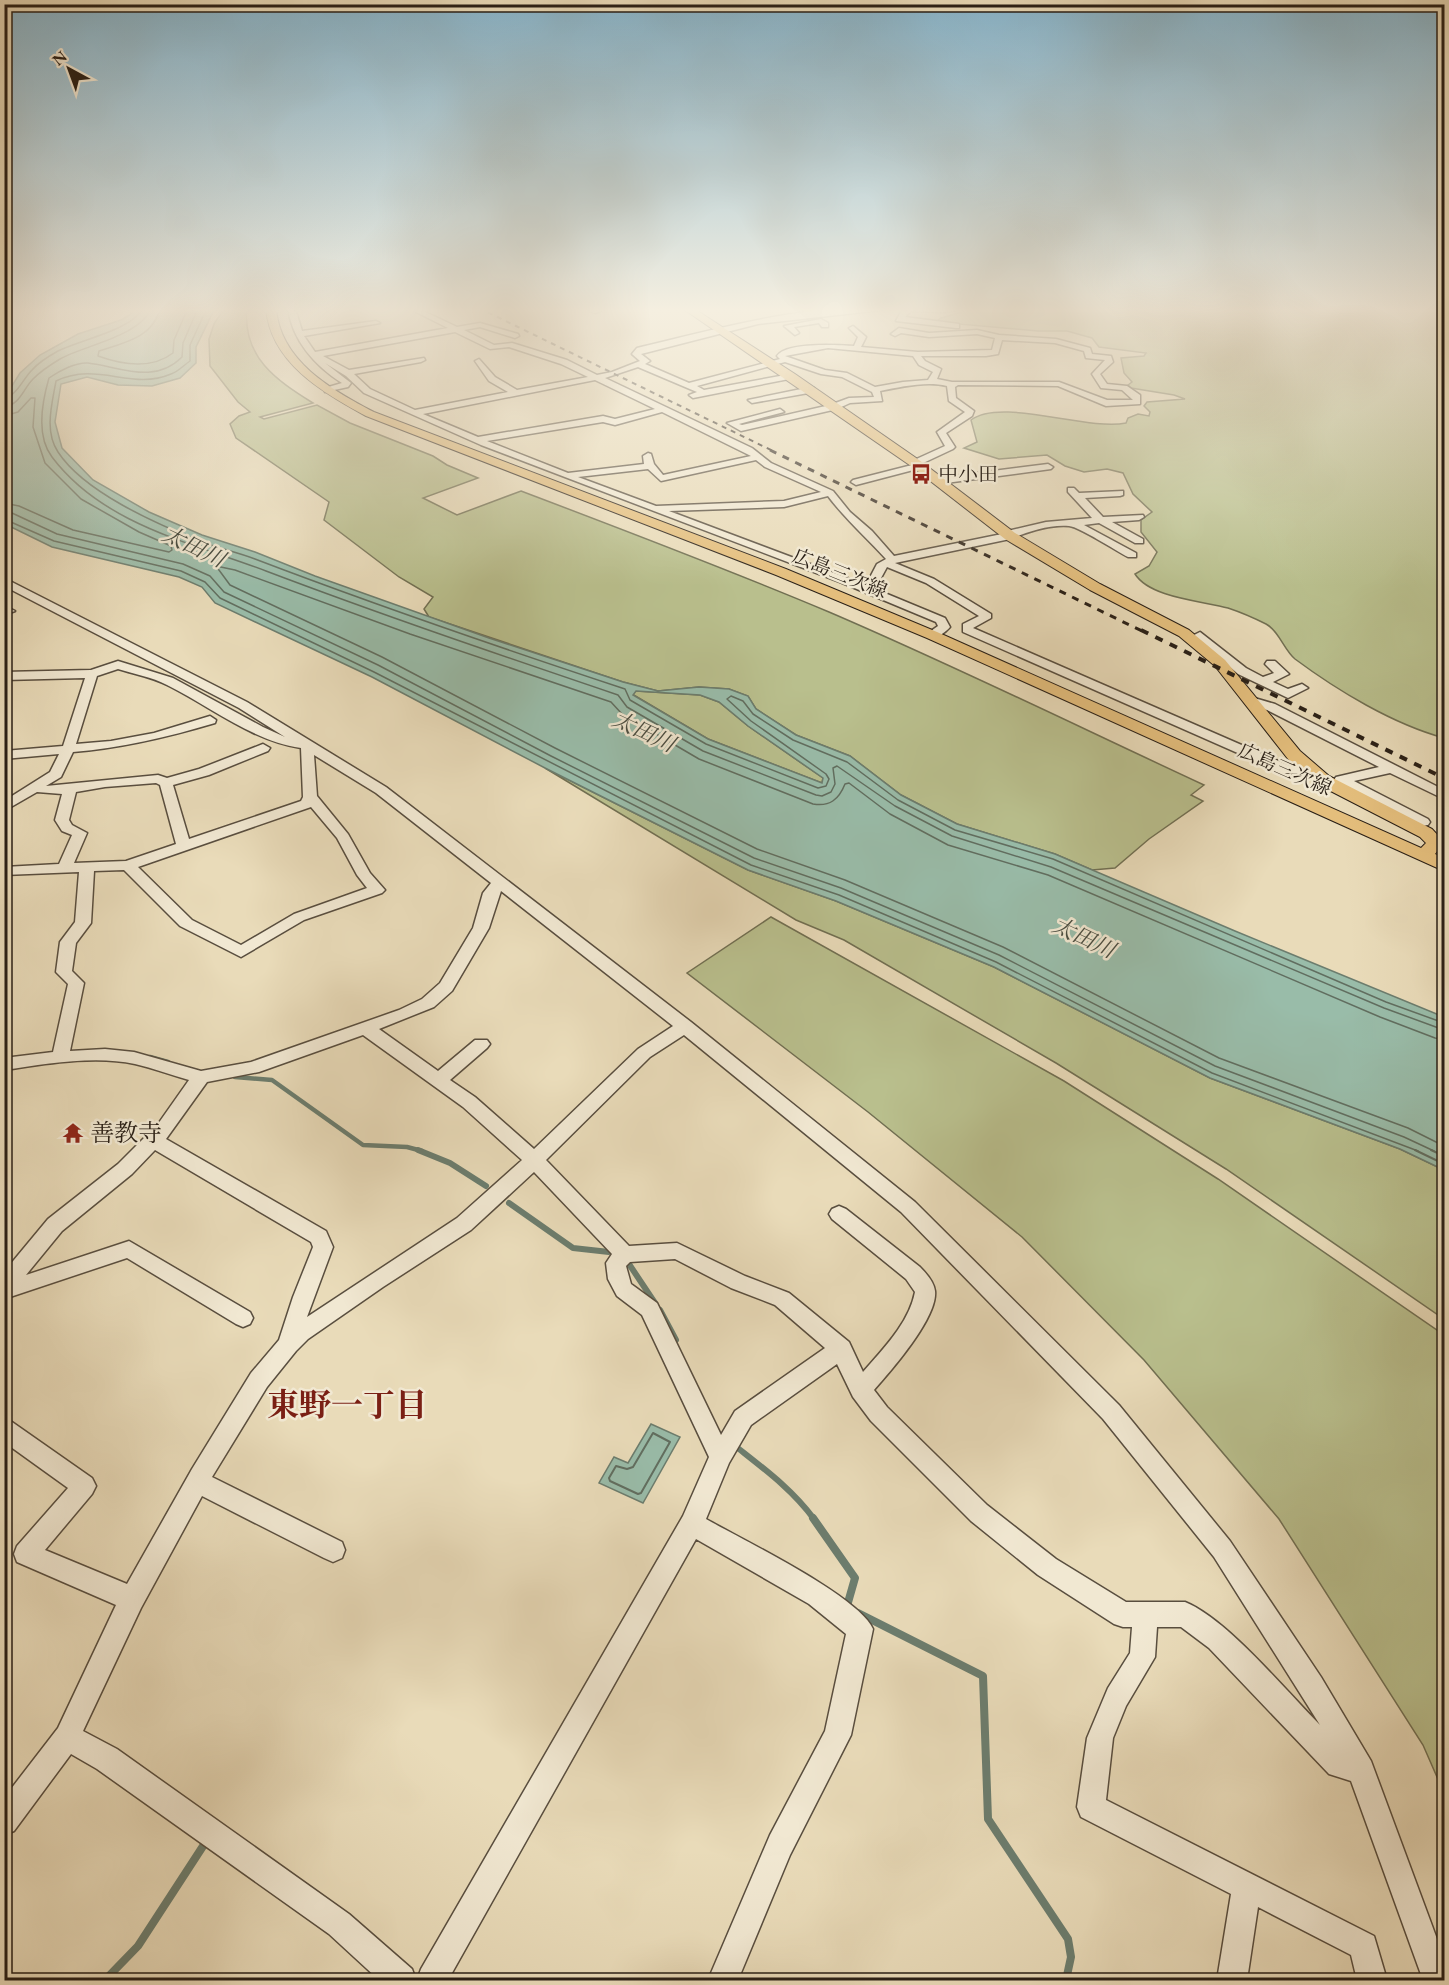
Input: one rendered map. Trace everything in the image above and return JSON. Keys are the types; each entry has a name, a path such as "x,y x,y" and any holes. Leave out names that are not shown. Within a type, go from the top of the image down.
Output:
{"main road":[{"name":"広島三次線","path":"350,401 370,414 936,633 1433,852 1444,865"},
{"name":"広島三次線","path":"826,401 916,464 1008,535 1095,587 1184,633 1217,655 1294,754 1323,780 1426,833 1436,843 1433,852"}],"street":[{"path":"387,401 565,476 868,590 941,620 944,627 936,633"},
{"path":"414,413 477,401"},
{"path":"645,401 749,450 776,469 830,493 846,514 867,532 889,561 930,581 987,616 967,626 967,630 1288,770 1312,770"},
{"path":"780,412 731,423 741,428 855,401"},
{"path":"856,482 916,464 950,447 941,432 969,414 970,411 954,401"},
{"path":"1100,401 1120,404 1137,401"},
{"path":"835,407 854,411"},
{"path":"477,440 603,419 615,422 663,409"},
{"path":"565,476 649,461 660,478 758,458"},
{"path":"938,481 1048,467"},
{"path":"653,509 784,504 830,493"},
{"path":"1120,493 1074,493 1100,520 1139,541"},
{"path":"868,590 881,566 889,561 1046,525 1139,517"},
{"path":"1071,522 1132,555"},
{"path":"4,581 243,705 381,790 685,1026 908,1207 1111,1412 1222,1549 1312,1686 1361,1771 1438,1980"},
{"path":"1200,635 1217,655 1242,671 1288,694 1302,688"},
{"path":"1262,681 1283,674 1271,664"},
{"path":"4,676 92,674 118,665 169,681 258,730 286,742 308,745"},
{"path":"4,807 56,774 68,750 92,674"},
{"path":"1251,701 1271,707 1444,795"},
{"path":"4,755 111,745 156,736 210,720"},
{"path":"4,871 128,865 306,804 310,797 308,745"},
{"path":"37,788 70,790 97,784 158,779 166,783 204,772 263,748"},
{"path":"1392,768 1341,780 1423,822"},
{"path":"166,783 184,846"},
{"path":"65,868 80,833 67,828 62,820 70,790"},
{"path":"128,865 186,923 241,951 299,917 377,890 364,874 343,837 310,797"},
{"path":"60,1058 76,983 64,972 69,942 83,923 87,867"},
{"path":"4,1064 105,1055 134,1058 201,1077 253,1068 365,1029 428,1003 446,987 481,928 491,893 500,883"},
{"path":"4,1821 66,1737 132,1599 198,1482 259,1380 288,1345 320,1320 464,1224 534,1160 644,1053 685,1026"},
{"path":"365,1029 470,1102 534,1160 625,1254"},
{"path":"438,1080 481,1044"},
{"path":"4,1289 55,1225 125,1169 164,1129 201,1077"},
{"path":"153,1140 319,1237 323,1247 303,1297 288,1345"},
{"path":"839,1214 914,1273 922,1282 926,1292 923,1303 902,1341 861,1390"},
{"path":"4,1289 129,1249 243,1318"},
{"path":"720,1457 650,1309 624,1290 618,1279 616,1263 625,1254 677,1251 738,1282 782,1299 841,1349 861,1390 879,1414 979,1513 1047,1567 1123,1615 1185,1614 1218,1639 1338,1764 1361,1771"},
{"path":"432,1980 632,1634 692,1524 720,1457 743,1418 841,1349"},
{"path":"4,1429 84,1486 26,1554 132,1599"},
{"path":"198,1482 333,1550"},
{"path":"692,1524 818,1595 861,1629 838,1735 780,1845 723,1980"},
{"path":"1146,1615 1143,1657 1118,1697 1100,1738 1091,1807 1364,1946 1372,1980"},
{"path":"66,1737 107,1759 339,1924 394,1978"},
{"path":"1232,1980 1247,1886"}],"shaded area":[{"path":"309,401 313,403 260,417 264,419 317,405 350,423 433,456 447,465 478,478 423,498 457,515 521,491 791,596 923,654 1204,785 1191,795 1203,801 1149,839 1115,868 1092,870 1055,854 957,824 901,795 850,756 796,735 756,709 748,696 729,689 699,687 658,691 623,682 429,617 424,609 433,597 399,577 324,520 329,502 236,438 230,424 239,416 250,412 238,402"},
{"path":"1444,401 1444,738 1386,715 1329,683 1295,659 1271,627 1266,624 1228,608 1164,593 1142,582 1135,574 1149,566 1157,552 1141,532 1141,520 1152,512 1133,494 1123,473 1107,469 1084,472 1065,466 1047,455 999,459 964,448 977,442 971,420 985,414 1023,413 1089,423 1126,423 1128,418 1138,414 1149,416 1150,412 1144,406 1147,402"},
{"path":"636,691 700,695 719,702 748,726 823,778 822,783 708,739 632,694"},
{"path":"545,768 748,870 836,901 994,967 1210,1078 1400,1149 1444,1170 1444,1319 1226,1169 1056,1063 844,940 796,920"},
{"path":"771,917 1064,1081 1218,1179 1444,1335 1444,1793 1423,1745 1279,1519 1144,1360 1022,1237 868,1112 687,973"}],"water":[{"name":"太田川","path":"5,401 58,401 55,422 62,448 93,480 149,512 202,535 255,552 315,576 489,638 623,682 658,691 699,687 729,689 748,696 756,709 796,735 850,756 901,795 957,824 1055,854 1444,1017 1444,1170 1400,1149 1210,1078 994,967 836,901 748,870 545,768 372,677 215,603 202,587 179,577 52,547 5,524","holes":["636,691 700,695 719,702 748,726 823,778 822,783 708,739 633,695"]},
{"path":"651,1424 680,1437 643,1503 599,1483 614,1457 628,1463"}],"waterway":[{"path":"150,1057 168,1062"},
{"path":"235,1077 272,1080 363,1145 407,1147 422,1151"},
{"path":"418,1150 450,1163 486,1186"},
{"path":"509,1203 573,1248 609,1252"},
{"path":"627,1261 655,1303"},
{"path":"660,1310 676,1340"},
{"path":"734,1445 787,1488 814,1519"},
{"path":"813,1518 855,1578 847,1606"},
{"path":"858,1613 983,1676 988,1819 1068,1939 1071,1957 1066,1980"},
{"path":"105,1980 138,1946 207,1840"}],"railway":[{"path":"669,401 773,451"},
{"path":"770,450 1144,632"},
{"path":"1141,630 1444,778"}],"place":[{"name":"中小田","path":"921,474"},
{"name":"善教寺","path":"73,1133"}],"district":[{"name":"東野一丁目","path":"347,1405"}]}
